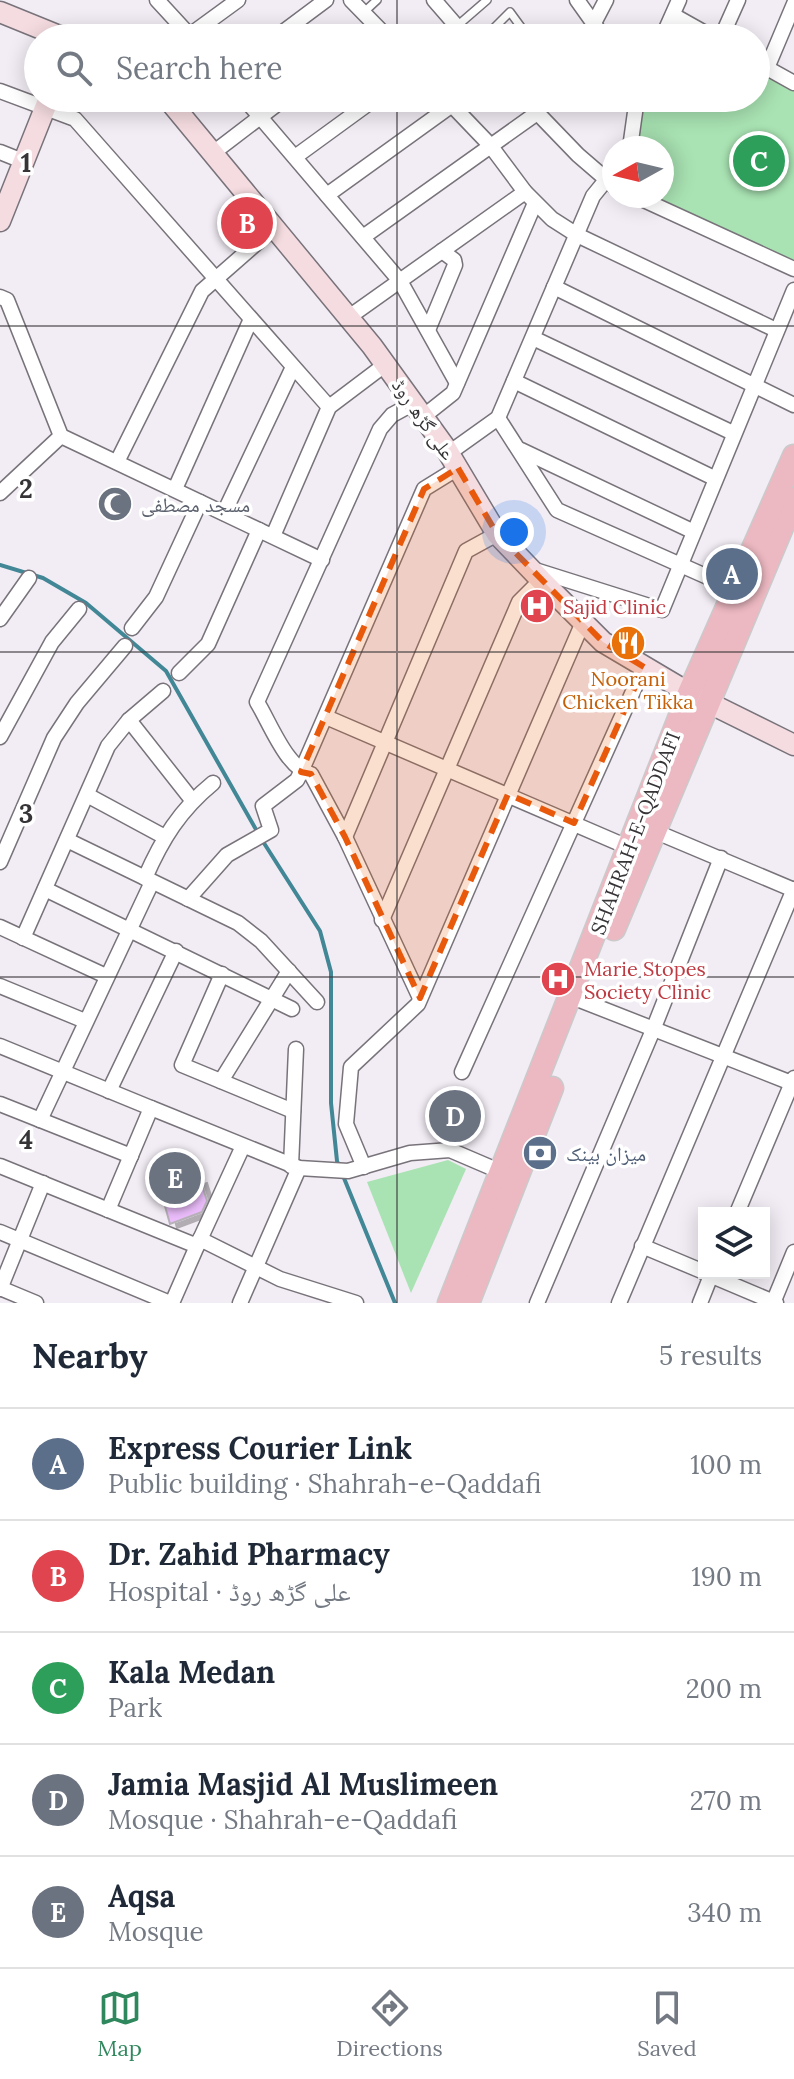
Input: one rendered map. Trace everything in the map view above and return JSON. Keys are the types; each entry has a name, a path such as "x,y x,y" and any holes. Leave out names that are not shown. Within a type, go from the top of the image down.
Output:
{"main road":[{"path":"0,12 30,24"},
{"path":"1,216 44,112"},
{"name":"علی گڑھ روڈ","path":"179,112 386,364 453,460 497,534 535,574 603,642 689,693 794,745"},
{"name":"SHAHRAH-E-QADDAFI","path":"468,1303 510,1176 689,693 794,456"},
{"name":"SHAHRAH-E-QADDAFI","path":"578,999 711,704 794,499"},
{"name":"SHAHRAH-E-QADDAFI","path":"449,1303 510,1176"}],"street":[{"path":"157,0 180,24"},
{"path":"207,24 238,0"},
{"path":"294,24 326,0"},
{"path":"351,0 370,24"},
{"path":"434,0 455,24"},
{"path":"577,0 591,24"},
{"path":"599,24 606,0"},
{"path":"669,24 679,0"},
{"path":"727,24 738,0"},
{"path":"770,50 794,4"},
{"path":"673,15 689,24"},
{"path":"770,70 794,83"},
{"path":"0,91 24,97"},
{"path":"63,112 75,119 329,407"},
{"path":"256,112 400,281 457,383"},
{"path":"213,153 265,112"},
{"path":"295,157 357,112"},
{"path":"327,195 435,112"},
{"path":"458,112 490,145 530,198 552,219 577,235 776,330"},
{"path":"632,136 635,112"},
{"path":"363,237 537,113 602,174"},
{"path":"0,152 25,162"},
{"path":"188,899 227,855 271,830 263,806 297,780 424,489 498,418 593,196 602,189"},
{"path":"349,317 442,251 530,198"},
{"path":"420,998 345,837 311,774 301,772 257,702 380,429 392,415 419,409 453,393 530,198"},
{"path":"661,208 794,269"},
{"path":"117,462 202,291 214,277 275,227"},
{"path":"428,330 455,265 454,260 442,251"},
{"path":"554,287 794,405"},
{"path":"382,920 519,602 535,574 660,611 794,290"},
{"path":"0,297 7,300 61,436 322,560"},
{"path":"175,489 251,319"},
{"path":"533,338 733,433"},
{"path":"179,673 208,644 329,407 386,364"},
{"path":"224,513 293,367"},
{"path":"514,381 714,478"},
{"path":"498,418 521,449 557,510 737,590"},
{"path":"0,493 61,436"},
{"path":"521,449 692,531"},
{"path":"132,628 156,597 200,502"},
{"path":"345,837 383,741 466,551 497,534"},
{"path":"0,619 29,578"},
{"path":"0,737 52,642 79,609"},
{"path":"364,1167 346,1124 351,1067 420,998 583,622"},
{"path":"0,862 54,738 77,703 125,646"},
{"path":"462,1072 644,667"},
{"path":"23,938 108,746 129,720 163,691"},
{"path":"326,717 630,848"},
{"path":"129,720 192,800"},
{"path":"40,1120 130,928 163,836 192,800 213,783"},
{"path":"87,795 163,836"},
{"path":"619,1303 794,890 654,831"},
{"path":"67,840 238,923 317,1002"},
{"path":"537,1303 653,1030 721,858"},
{"path":"45,889 292,1009"},
{"path":"0,927 106,976"},
{"path":"109,1091 176,951"},
{"path":"221,1081 289,971"},
{"path":"222,974 182,1065 293,1111"},
{"path":"0,986 85,1021"},
{"path":"578,999 793,1082 740,1207"},
{"path":"0,1046 295,1167 329,1172 348,1171 410,1153 450,1150 510,1176"},
{"path":"240,1303 295,1167 293,1111 296,1049"},
{"path":"0,1104 131,1156"},
{"path":"108,1210 151,1108"},
{"path":"0,1232 171,1303 243,1146"},
{"path":"0,1166 256,1268 356,1303"},
{"path":"36,1303 0,1288 43,1183"},
{"path":"642,1246 698,1269"},
{"path":"721,1279 774,1303 794,1252"},
{"path":"700,1303 706,1279"}],"lane":[{"path":"363,13 377,0"},
{"path":"459,24 487,0"},
{"path":"498,24 510,12 519,24"}],"highlighted area":[{"path":"458,468 497,534 603,642 644,667 574,823 508,794 420,998 345,837 311,774 301,772 424,489"}],"green space":[{"path":"770,72 794,85 794,265 671,208 674,208 674,136 638,136 641,112 770,112"},
{"path":"448,1160 466,1169 411,1293 367,1182"}],"building":[{"path":"200,1179 207,1201 202,1212 170,1224 161,1192"}],"waterway":[{"path":"0,565 43,578 86,603 166,671 258,833"},
{"path":"262,840 320,931 331,972 331,1103 337,1161 395,1303"}],"place":[{"name":"Kala Medan","path":"759,161"},
{"name":"Dr. Zahid Pharmacy","path":"247,223"},
{"name":"مسجد مصطفی","path":"115,504"},
{"name":"Express Courier Link","path":"732,574"},
{"name":"Sajid Clinic","path":"537,606"},
{"name":"Noorani Chicken Tikka","path":"628,643"},
{"name":"Marie Stopes Society Clinic","path":"558,979"},
{"name":"Jamia Masjid Al Muslimeen","path":"455,1116"},
{"name":"میزان بینک","path":"540,1153"},
{"name":"Aqsa","path":"175,1178"}]}
